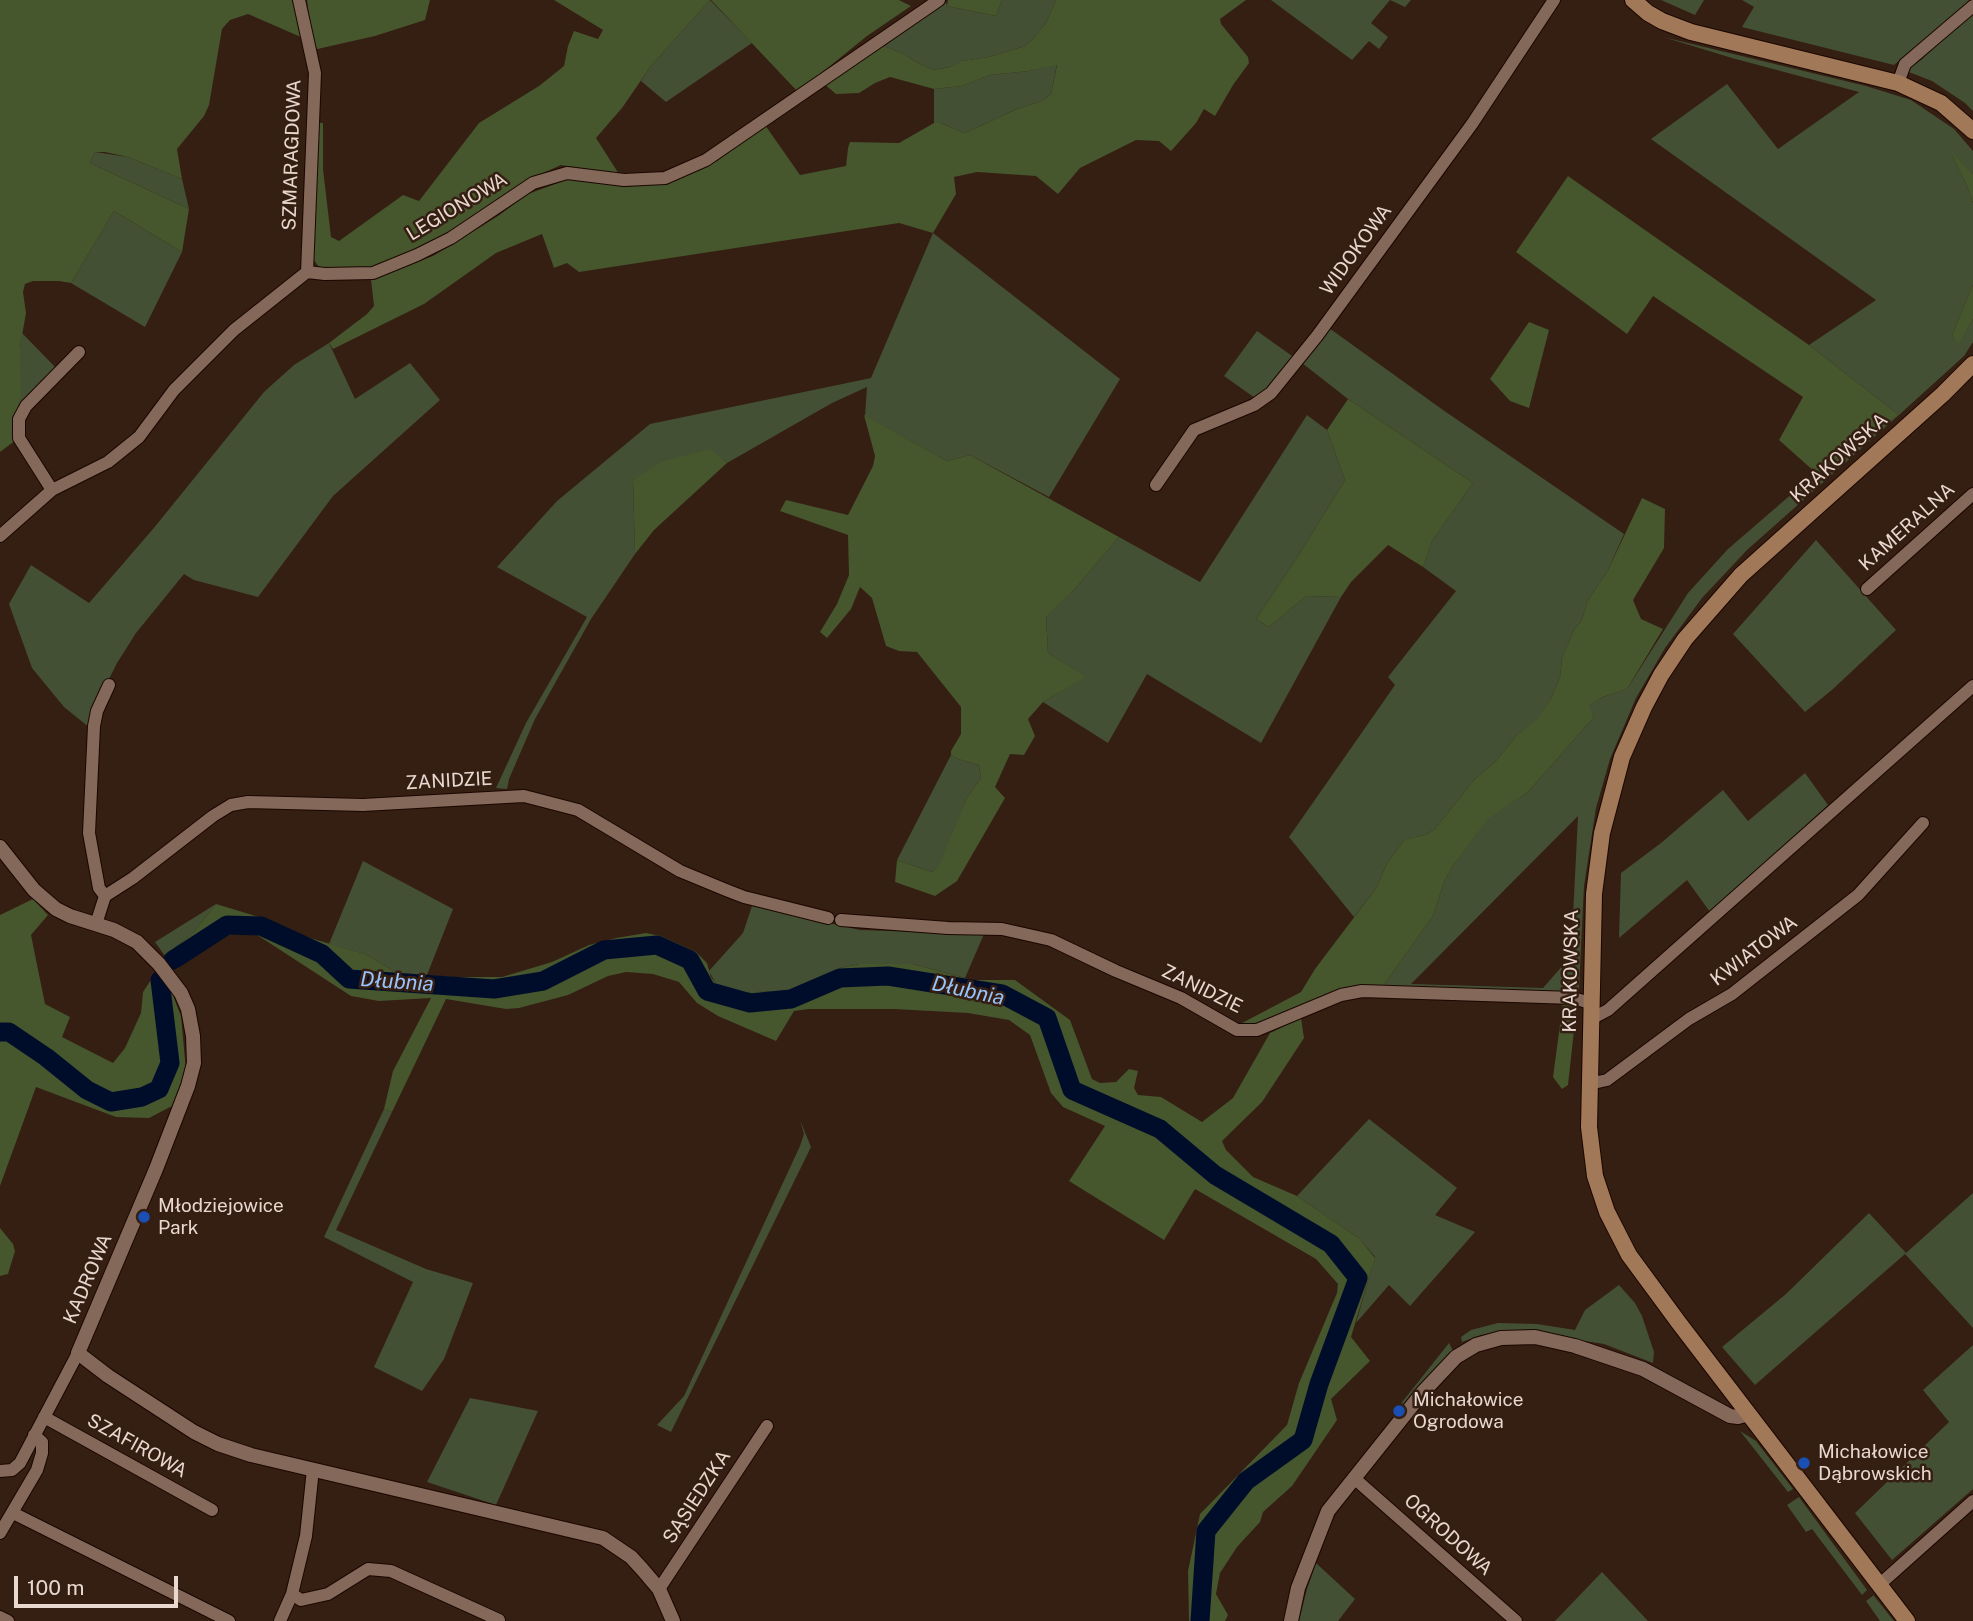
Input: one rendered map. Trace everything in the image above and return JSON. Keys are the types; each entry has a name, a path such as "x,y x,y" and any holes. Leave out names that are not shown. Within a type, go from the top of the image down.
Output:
{"main road":[{"path":"1633,0 1648,13 1684,30 1898,83 1941,103 1973,131"},
{"name":"KRAKOWSKA","path":"1907,1621 1636,1265 1613,1227 1599,1191 1589,1127 1594,894 1602,833 1622,757 1661,675 1685,639 1741,575 1973,364"}],"street":[{"name":"SZMARAGDOWA","path":"299,0 315,73 307,272"},
{"name":"LEGIONOWA","path":"307,272 373,273 451,238 533,183 567,173 624,180 665,178 706,160 939,0"},
{"name":"WIDOKOWA","path":"1156,485 1194,430 1254,405 1271,393 1317,336 1472,124 1554,0"},
{"path":"1898,83 1905,64 1973,6"},
{"path":"0,536 52,490 108,462 139,437 174,390 234,330 307,272"},
{"path":"52,490 19,438 19,419 26,406 79,352"},
{"name":"KAMERALNA","path":"1867,589 1973,494"},
{"path":"96,924 105,896 99,888 89,834 94,726 97,711 109,685"},
{"path":"1591,1011 1608,1010 1973,686"},
{"name":"ZANIDZIE","path":"105,896 231,805 248,802 363,805 524,796 578,810 680,871 744,897 835,919 948,928 1002,929 1051,940 1181,998 1237,1030 1257,1030 1341,995 1362,991 1573,998 1591,1011"},
{"name":"KWIATOWA","path":"1589,1084 1607,1080 1689,1019 1732,994 1858,895 1923,823"},
{"name":"KADROWA","path":"0,847 34,890 56,909 114,930 136,942 159,964 181,993 188,1009 193,1036 194,1063 188,1086 78,1353 194,1432 218,1444 251,1455 603,1538 631,1557 659,1589"},
{"path":"1291,1621 1297,1588 1328,1511 1423,1392 1456,1357 1476,1345 1501,1338 1535,1337 1575,1346 1643,1369 1730,1416 1748,1414"},
{"path":"0,1471 12,1470 20,1464 78,1353"},
{"name":"SZAFIROWA","path":"44,1417 212,1510"},
{"name":"SĄSIEDZKA","path":"659,1589 767,1426"},
{"path":"0,1533 37,1469 42,1453 41,1442 34,1435"},
{"path":"280,1621 292,1594 306,1536 313,1469"},
{"name":"OGRODOWA","path":"1354,1478 1516,1621"},
{"path":"1879,1585 1973,1501"},
{"path":"13,1513 229,1621"},
{"path":"292,1594 301,1601 328,1594 368,1569 391,1571 499,1620"},
{"path":"659,1589 673,1621"},
{"path":"0,1617 8,1621"}],"green space":[{"path":"0,0 294,0 303,38 248,14 230,20 222,29 209,105 204,116 177,149 182,179 128,157 95,152 90,163 189,209 182,252 114,211 71,283 33,281 25,284 23,292 26,313 20,347 21,395 13,424 16,440 0,452"},
{"path":"307,0 430,0 425,20 375,36 313,50"},
{"path":"554,0 710,0 651,66 622,108 596,138 619,174 561,165 532,178 448,235 385,266 343,271 319,267 313,259 315,123 323,123 323,169 331,237 339,241 403,195 419,201 479,123 539,86 564,66 574,31 598,39 603,30"},
{"path":"710,0 752,43 666,102 641,81 651,66"},
{"path":"711,0 899,0 911,6 867,36 798,92"},
{"path":"948,0 1002,0 996,16 947,6"},
{"path":"1002,0 1056,0 1046,23 1025,46 989,57 962,61 950,67 933,70 884,46 946,2 947,6 996,16"},
{"path":"1056,0 1246,0 1220,19 1221,24 1248,57 1249,63 1215,116 1204,109 1196,123 1171,151 1159,141 1136,140 1080,168 1058,194 1036,176 977,172 954,177 956,194 933,233 899,223 579,272 567,263 554,268 542,234 496,253 424,304 333,349 329,343 374,306 371,279 433,256 528,194 569,179 626,187 675,181 717,161 765,125 800,175 846,166 850,142 899,143 934,123 965,133 1017,109 1042,101 1051,94 1057,65 990,75 962,86 934,89 890,77 859,93 836,94 823,83 884,46 933,70 1025,46 1046,23"},
{"path":"1271,0 1390,0 1371,23 1388,37 1379,49 1369,41 1352,60"},
{"path":"1390,0 1411,0 1405,7"},
{"path":"1661,0 1704,0 1695,15"},
{"path":"1742,0 1973,0 1894,65 1742,27 1754,7"},
{"path":"1973,11 1973,111 1932,81 1906,71"},
{"path":"1663,37 1866,86 1911,100 1954,129 1973,151 1973,174 1951,153 1973,203 1973,285 1952,335 1958,344 1973,319 1973,342 1964,356 1899,415 1809,345 1876,300 1651,139 1727,84 1778,149 1859,92"},
{"path":"1057,64 1051,94 1042,101 1017,109 965,133 934,123 934,89 962,86 990,75 1029,71"},
{"path":"1950,151 1973,174 1973,203 1967,186"},
{"path":"95,152 128,157 182,179 189,209 90,163"},
{"path":"1568,176 1809,345 1899,415 1816,473 1779,440 1803,397 1653,296 1627,334 1516,252"},
{"path":"114,211 182,252 145,327 71,283"},
{"path":"933,233 1120,379 1049,497 970,455 947,461 865,416 867,387 832,403 727,463 709,450 633,480 635,554 591,619 535,719 507,789 496,788 526,723 587,617 497,567 557,501 650,424 871,378"},
{"path":"1973,285 1973,319 1958,345 1952,335"},
{"path":"1529,322 1549,330 1529,408 1510,401 1490,379"},
{"path":"1329,328 1624,534 1608,570 1587,602 1582,620 1574,630 1562,658 1560,677 1551,699 1536,721 1517,735 1496,761 1474,780 1435,829 1425,835 1405,839 1387,863 1377,887 1354,917 1289,837 1395,685 1388,677 1456,591 1423,567 1432,541 1473,483 1348,399 1302,363"},
{"path":"1257,331 1295,358 1269,391 1255,398 1224,376"},
{"path":"22,333 56,368 13,424 20,347"},
{"path":"329,343 355,399 410,363 440,400 333,496 258,597 194,580 184,574 136,633 117,663 102,693 90,728 64,707 32,668 9,604 31,565 89,603 264,392 294,365"},
{"path":"1348,399 1473,483 1432,541 1423,567 1388,545 1351,582 1341,597 1306,596 1269,627 1256,619 1345,480 1327,430"},
{"path":"864,415 947,461 970,455 1119,537 1074,590 1046,616 1048,653 1086,677 1043,702 1028,719 1035,736 1024,755 1010,754 995,787 1005,798 957,881 935,896 895,882 897,860 932,872 939,866 966,799 981,778 979,765 951,755 961,734 961,707 917,652 899,651 886,646 872,598 860,587 851,609 827,638 820,632 837,604 849,575 848,535 780,511 786,500 848,515 873,466 875,456"},
{"path":"1307,415 1327,430 1345,480 1256,619 1269,627 1306,596 1341,597 1261,743 1147,674 1108,743 1043,702 1085,677 1048,653 1046,615 1074,590 1119,537 1200,582"},
{"path":"1899,415 1747,550 1702,598 1665,648 1636,698 1610,759 1596,808 1584,886 1579,989 1537,994 1383,986 1433,916 1452,867 1489,817 1527,793 1594,717 1588,705 1627,689 1688,593 1728,549 1816,473","holes":["1578,816 1571,956 1543,988 1411,984"]},
{"path":"710,449 727,463 654,530 635,554 633,480 663,461"},
{"path":"1642,498 1665,509 1664,548 1633,600 1641,619 1663,629 1627,689 1589,705 1594,717 1527,793 1489,818 1452,867 1433,916 1383,986 1259,1027 1242,1023 1301,992 1315,969 1377,887 1387,863 1405,839 1425,835 1435,829 1474,780 1496,761 1517,735 1536,720 1551,699 1560,677 1562,658 1574,630 1582,620 1587,602 1608,570"},
{"path":"1816,540 1896,630 1805,712 1733,634"},
{"path":"951,755 979,765 981,778 966,799 940,866 932,872 897,860"},
{"path":"1805,773 1828,805 1710,912 1687,880 1619,938 1621,873 1723,790 1748,821"},
{"path":"363,861 453,909 427,975 397,973 365,954 329,944"},
{"path":"33,899 48,915 31,935 45,1004 70,1017 62,1037 113,1063 125,1048 141,1013 143,992 156,972 169,985 181,1016 186,1070 172,1106 149,1118 116,1117 36,1087 0,1186 0,915"},
{"path":"216,904 194,932 165,956 155,942"},
{"path":"216,904 269,920 303,936 365,954 397,973 502,977 552,962 589,945 646,933 661,936 696,952 707,963 716,984 732,993 798,988 840,968 859,964 913,964 972,980 1015,980 1070,1020 1092,1079 1100,1083 1116,1082 1129,1069 1138,1071 1134,1088 1138,1095 1161,1097 1202,1122 1233,1098 1270,1033 1301,1018 1304,1038 1262,1102 1222,1141 1226,1150 1253,1177 1297,1196 1360,1239 1375,1258 1351,1337 1370,1361 1331,1399 1337,1420 1292,1486 1263,1512 1260,1522 1237,1547 1220,1573 1216,1594 1228,1615 1225,1621 1189,1621 1188,1571 1200,1514 1287,1425 1299,1383 1337,1293 1338,1284 1316,1259 1195,1189 1164,1240 1069,1181 1105,1126 1063,1107 1051,1093 1030,1035 1009,1020 968,1013 894,1009 809,1009 794,1011 776,1041 718,1016 697,1003 679,982 653,974 626,972 608,976 568,995 519,1008 506,1009 446,999 392,1112 384,1109 393,1071 431,998 379,1001 351,996 251,931 224,936 207,944 177,969 165,956 194,932"},
{"path":"752,906 860,930 984,934 965,978 913,964 859,964 840,968 798,988 731,993 716,984 709,971 743,933"},
{"path":"1563,1002 1577,1003 1568,1085 1562,1089 1553,1077"},
{"path":"384,1109 392,1112 336,1230 426,1269 473,1283 444,1359 422,1391 374,1367 413,1282 324,1237"},
{"path":"1369,1119 1457,1188 1435,1215 1475,1232 1410,1306 1389,1285 1356,1323 1375,1257 1360,1239 1297,1196"},
{"path":"800,1120 811,1147 671,1432 657,1425 684,1396 800,1146 804,1134"},
{"path":"1973,1193 1973,1328 1905,1254 1755,1385 1722,1347 1786,1294 1869,1213 1906,1253"},
{"path":"0,1228 13,1244 15,1251 8,1274 0,1276"},
{"path":"1619,1285 1635,1303 1642,1316 1654,1352 1653,1363 1604,1344 1529,1332 1509,1331 1481,1335 1462,1342 1461,1337 1471,1330 1498,1323 1537,1324 1575,1330 1585,1310"},
{"path":"1449,1343 1453,1351 1402,1408 1399,1406"},
{"path":"1973,1345 1973,1489 1892,1560 1855,1513 1949,1422 1923,1390"},
{"path":"470,1398 538,1411 496,1505 427,1482"},
{"path":"1740,1431 1756,1441 1793,1489 1788,1492"},
{"path":"1799,1497 1867,1590 1862,1595 1812,1529 1806,1532 1787,1505"},
{"path":"1316,1563 1355,1599 1338,1621 1299,1621"},
{"path":"1602,1572 1648,1621 1555,1621"},
{"path":"1874,1595 1894,1621 1880,1621 1866,1601"}],"waterway":[{"name":"Dłubnia","path":"173,960 227,925 261,926 322,954 349,979 494,989 543,981 604,950 657,945 690,960 707,991 750,1003 791,999 840,978 888,976 1002,994 1047,1018 1072,1090 1160,1129 1215,1175 1331,1244 1358,1278 1319,1384 1303,1440 1246,1481 1206,1531 1200,1621"},
{"name":"Dłubnia","path":"0,1032 9,1032 87,1090 111,1102 142,1097 159,1089 170,1063 160,980"}],"place":[{"name":"Młodziejowice Park","path":"144,1217"},
{"name":"Michałowice Ogrodowa","path":"1399,1411"},
{"name":"Michałowice Dąbrowskich","path":"1804,1463"}]}
